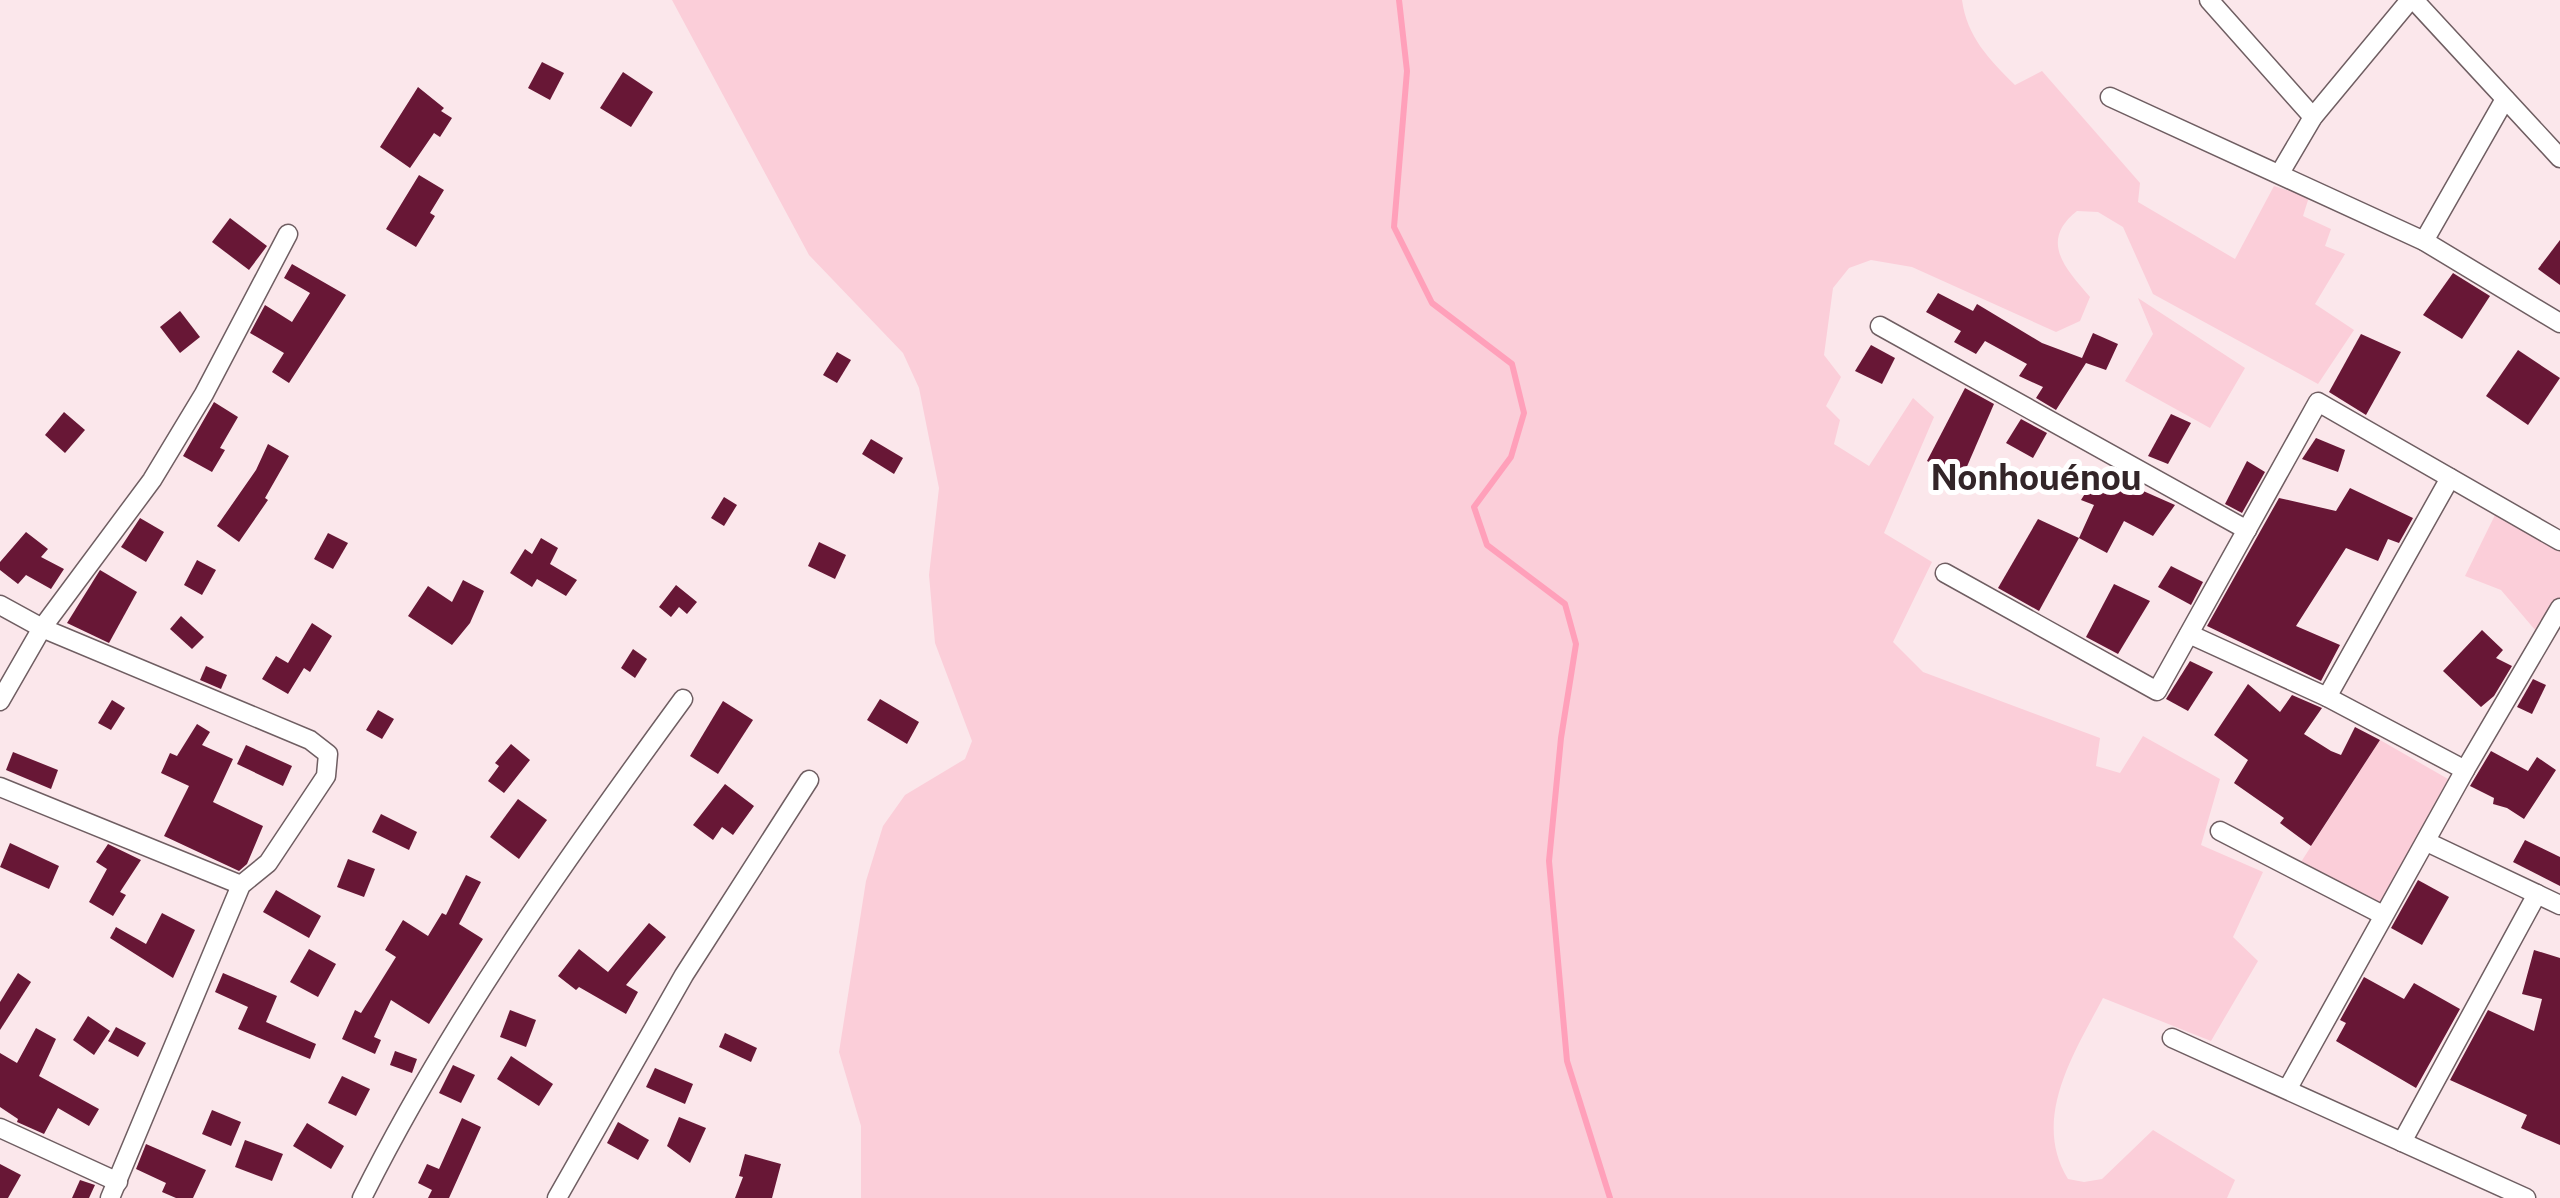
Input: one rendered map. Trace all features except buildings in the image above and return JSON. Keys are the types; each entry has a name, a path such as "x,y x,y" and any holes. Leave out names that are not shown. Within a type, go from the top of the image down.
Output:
{"street":[{"path":"2209,0 2313,117"},
{"path":"2280,173 2313,117 2412,0 2560,158"},
{"path":"2110,97 2424,242 2560,324"},
{"path":"2424,242 2504,99"},
{"path":"0,701 42,628 152,480 204,394 288,234"},
{"path":"1880,326 2247,530"},
{"path":"1945,573 2157,691 2318,402 2560,541"},
{"path":"2327,697 2450,478"},
{"path":"0,606 42,628 310,740 328,754 326,776 268,863 241,886 114,1190 0,1128"},
{"path":"2288,1088 2382,915 2560,608"},
{"path":"2189,634 2327,697 2465,770"},
{"path":"362,1198 401,1120 542,892 682,699"},
{"path":"556,1198 684,975 809,780"},
{"path":"0,787 241,886"},
{"path":"2220,831 2382,915"},
{"path":"2426,842 2560,905"},
{"path":"2402,1142 2537,894"},
{"path":"2172,1038 2526,1198"}],"shaded area":[{"path":"672,0 1962,0 1974,36 1988,56 2015,85 2042,71 2140,183 2138,202 2235,259 2274,186 2309,197 2303,216 2331,229 2325,246 2345,254 2315,304 2354,330 2318,384 2153,294 2123,227 2098,212 2077,211 2059,233 2058,244 2065,265 2090,297 2080,321 2056,332 1912,267 1871,260 1849,268 1833,288 1824,355 1841,377 1826,406 1840,420 1834,444 1869,466 1913,398 1934,417 1884,533 1932,562 1893,642 1923,672 2100,738 2096,766 2120,773 2143,736 2220,779 2201,845 2263,872 2233,937 2258,961 2211,1041 2103,998 2069,1064 2055,1110 2054,1133 2068,1179 2102,1179 2153,1130 2235,1180 2227,1198 861,1198 861,1126 839,1052 866,881 883,826 905,795 965,759 972,741 935,643 929,575 939,488 919,388 903,353 809,255"},
{"path":"2138,298 2245,368 2210,428 2125,381 2153,334"},
{"path":"2496,513 2560,544 2560,598 2536,631 2501,590 2465,576"},
{"path":"2380,740 2448,779 2381,903 2301,862"}],"waterway":[{"path":"1399,0 1407,71 1394,227 1432,303 1512,364 1524,413 1511,457 1474,507 1487,545 1565,604 1576,644 1561,738 1549,861 1567,1061 1610,1198"}],"district":[{"name":"Nonhouénou","path":"2036,477"}]}
